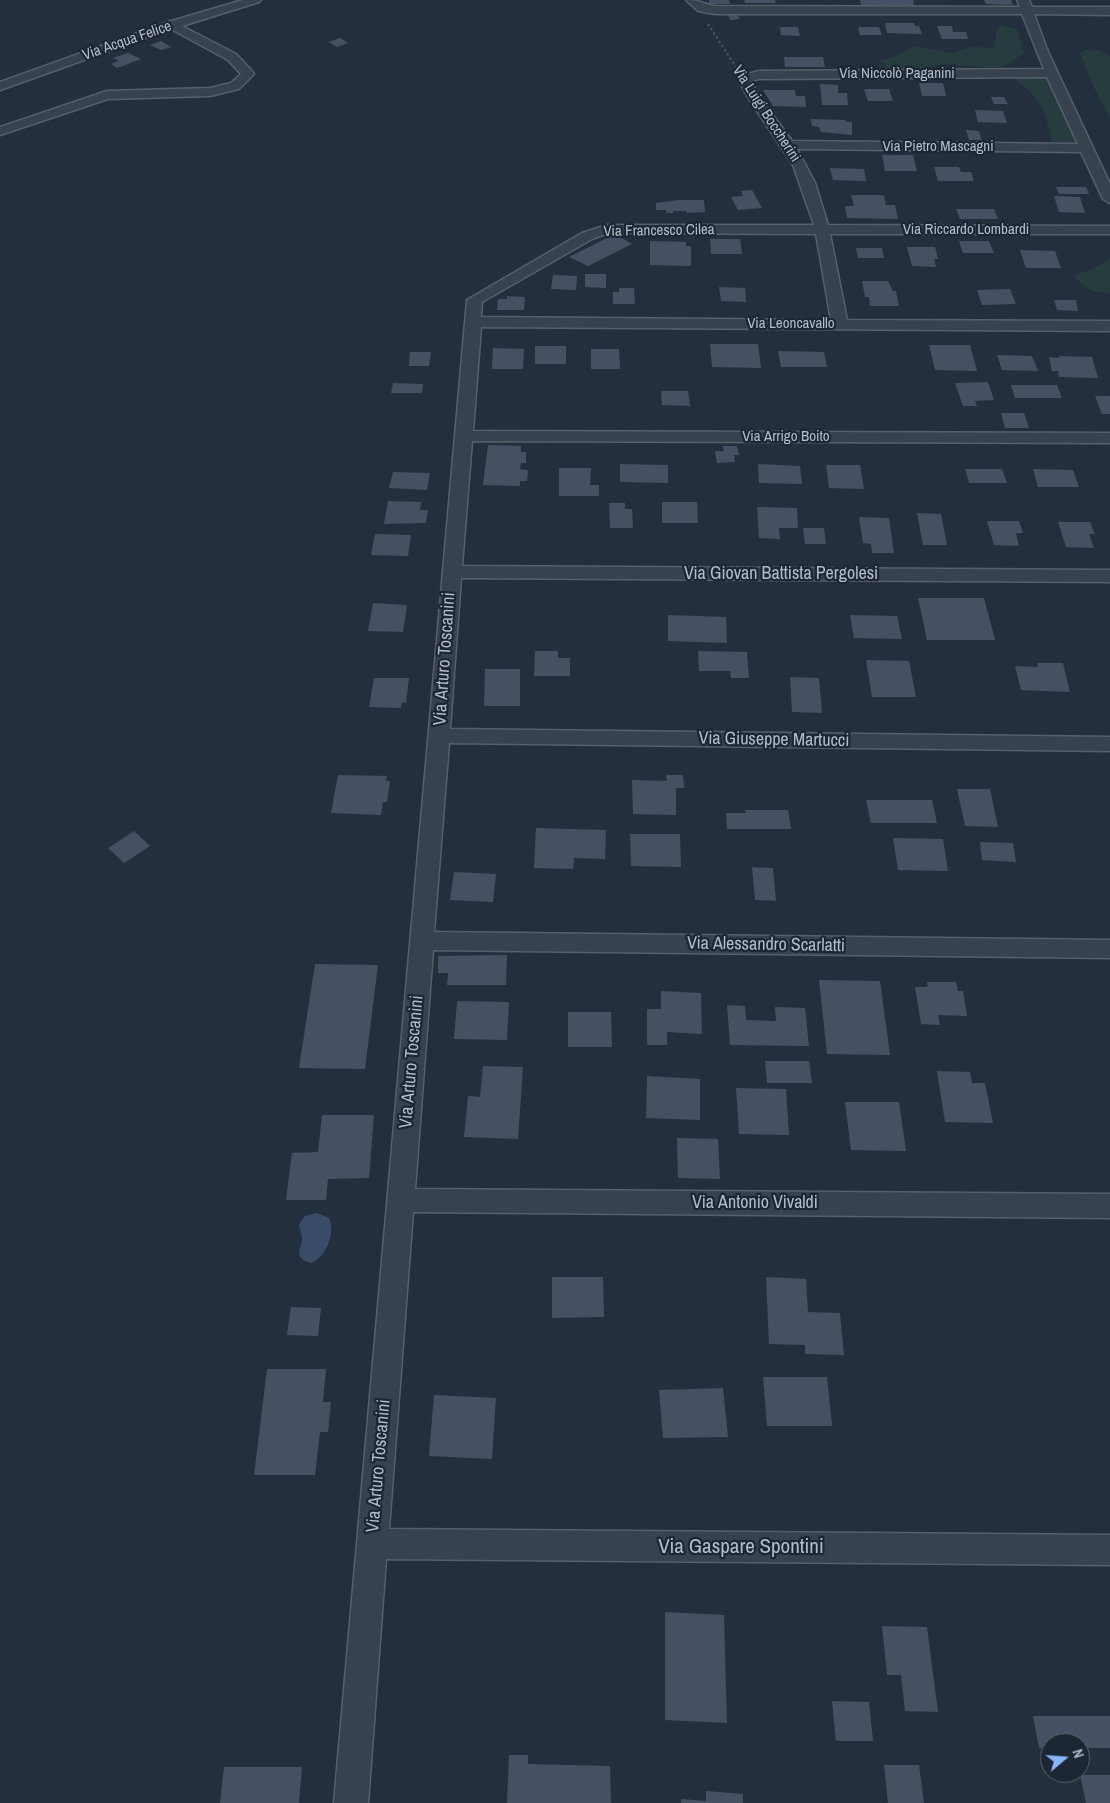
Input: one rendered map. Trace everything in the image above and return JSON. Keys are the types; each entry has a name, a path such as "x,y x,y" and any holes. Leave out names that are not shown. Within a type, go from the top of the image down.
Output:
{"street":[{"name":"Via Acqua Felice","path":"0,86 172,25 255,0"},
{"path":"692,0 705,9 715,10 1025,5 1110,11"},
{"path":"1025,5 1052,73 1110,199"},
{"path":"0,130 107,95 210,92 235,86 248,74 232,57 172,25"},
{"name":"Via Niccolò Paganini","path":"744,80 747,77 759,75 1052,73"},
{"name":"Via Luigi Boccherini","path":"744,80 789,145 808,181 822,230 840,324"},
{"name":"Via Pietro Mascagni","path":"789,145 1086,148"},
{"name":"Via Francesco Cilea","path":"472,322 474,304 477,298 601,230 822,230"},
{"name":"Via Riccardo Lombardi","path":"822,230 1110,230"},
{"name":"Via Leoncavallo","path":"472,322 1110,326"},
{"name":"Via Arturo Toscanini","path":"351,1803 472,322"},
{"name":"Via Arrigo Boito","path":"463,436 1110,438"},
{"name":"Via Giovan Battista Pergolesi","path":"451,572 1110,576"},
{"name":"Via Giuseppe Martucci","path":"439,736 1110,744"},
{"name":"Via Alessandro Scarlatti","path":"421,941 1110,949"},
{"name":"Via Antonio Vivaldi","path":"400,1200 1110,1206"},
{"name":"Via Gaspare Spontini","path":"372,1544 1110,1550"}],"path":[{"name":"Via Luigi Boccherini","path":"692,0 744,80"}],"green space":[{"path":"1000,25 1017,29 1024,53 1006,65 993,68 946,64 920,68 889,69 880,61 896,56 914,46 951,53 972,47 994,48 996,33"},
{"path":"1086,50 1098,50 1110,56 1110,118 1094,88 1080,53"},
{"path":"1013,77 1049,78 1076,143 1052,142 1047,120 1040,105 1030,92"},
{"path":"1110,258 1110,293 1093,292 1072,276 1093,269"}],"water":[{"path":"317,1213 329,1218 331,1230 325,1250 321,1256 311,1263 302,1259 299,1255 302,1239 299,1224 305,1216"}],"building":[{"path":"709,0 729,0 730,4 709,4"},
{"path":"744,0 775,0 776,3 745,3"},
{"path":"860,0 913,0 914,5 861,5"},
{"path":"984,0 1011,0 1013,5 986,4"},
{"path":"735,12 740,19 730,20 727,13"},
{"path":"885,23 914,23 915,26 919,26 922,34 887,33"},
{"path":"937,26 952,26 953,32 966,32 968,39 942,39"},
{"path":"780,27 798,27 800,36 781,35"},
{"path":"858,27 879,27 882,35 860,35"},
{"path":"340,38 348,43 337,47 329,42"},
{"path":"161,41 171,47 161,50 150,45"},
{"path":"128,53 141,59 117,68 111,64 119,61 113,58"},
{"path":"784,57 823,57 825,67 785,67"},
{"path":"919,83 943,83 946,96 922,96"},
{"path":"820,84 838,85 838,93 847,93 848,105 822,105"},
{"path":"864,89 889,89 893,101 868,101"},
{"path":"763,90 795,90 796,96 805,96 806,107 773,106"},
{"path":"991,97 1004,97 1008,104 994,104"},
{"path":"975,110 1003,111 1007,123 978,122"},
{"path":"811,119 852,122 852,135 821,132 819,127 812,126"},
{"path":"966,130 979,131 982,140 969,140"},
{"path":"882,155 913,155 917,171 885,171"},
{"path":"934,167 959,167 961,172 971,172 974,181 938,181"},
{"path":"830,168 864,169 866,181 833,180"},
{"path":"1056,187 1086,187 1089,194 1059,194"},
{"path":"752,190 762,208 738,210 731,197 743,196 741,191"},
{"path":"851,195 884,195 886,205 895,205 898,219 847,218 845,206 854,206"},
{"path":"1054,196 1080,197 1085,213 1059,212"},
{"path":"678,200 704,200 705,212 687,213 686,211 673,211 674,213 666,213 666,210 656,210 656,203"},
{"path":"956,209 994,209 998,219 960,219"},
{"path":"615,234 632,244 588,266 569,257"},
{"path":"710,239 740,239 742,254 711,254"},
{"path":"650,241 686,242 686,246 691,246 691,266 650,265"},
{"path":"959,241 989,241 994,253 963,253"},
{"path":"907,247 935,247 938,259 934,259 936,267 912,266"},
{"path":"856,248 882,248 884,258 858,258"},
{"path":"1020,250 1055,251 1061,268 1026,268"},
{"path":"585,274 606,274 606,288 585,287"},
{"path":"553,275 577,276 576,290 551,289"},
{"path":"862,281 888,281 893,291 896,291 899,306 870,306 869,297 865,297"},
{"path":"719,287 745,288 746,302 721,301"},
{"path":"619,288 634,288 635,304 613,304 613,292 619,292"},
{"path":"1010,289 1016,304 982,305 977,290"},
{"path":"507,296 525,297 524,310 497,310 498,299 507,299"},
{"path":"1054,300 1076,300 1078,311 1057,310"},
{"path":"710,344 758,344 761,368 712,367"},
{"path":"929,345 970,345 977,371 935,370"},
{"path":"535,346 566,346 566,364 535,364"},
{"path":"493,348 524,349 523,369 492,369"},
{"path":"591,349 619,349 620,369 591,369"},
{"path":"778,351 824,352 827,367 781,367"},
{"path":"410,352 431,352 429,366 409,366"},
{"path":"997,355 1032,356 1038,371 1002,370"},
{"path":"1059,356 1092,357 1098,378 1059,377 1058,371 1052,371 1049,357 1059,358"},
{"path":"988,382 994,400 975,401 977,406 963,406 955,383"},
{"path":"393,383 423,384 422,393 391,393"},
{"path":"1011,385 1057,385 1062,398 1015,398"},
{"path":"661,391 688,391 690,406 662,405"},
{"path":"1095,396 1110,396 1110,414 1102,414"},
{"path":"1001,413 1024,413 1029,428 1005,428"},
{"path":"488,445 521,446 521,452 526,452 526,463 521,463 520,469 528,470 527,481 520,481 520,486 483,485"},
{"path":"723,446 737,446 739,455 734,455 735,462 717,463 715,451 724,451"},
{"path":"620,464 668,465 668,483 620,482"},
{"path":"758,464 800,466 802,484 759,483"},
{"path":"826,465 860,465 864,489 829,488"},
{"path":"559,468 591,468 590,485 599,485 599,496 559,496"},
{"path":"965,469 1002,469 1007,483 969,483"},
{"path":"1033,469 1073,470 1079,487 1038,487"},
{"path":"393,472 430,473 427,490 389,488"},
{"path":"388,501 421,502 420,510 428,510 426,523 384,524"},
{"path":"662,502 697,502 698,523 662,523"},
{"path":"609,503 625,503 625,509 632,509 633,528 610,528"},
{"path":"757,507 797,508 798,528 779,528 780,539 759,538"},
{"path":"917,513 941,514 947,545 923,545"},
{"path":"859,517 889,518 894,553 872,553 871,544 863,543"},
{"path":"987,521 1019,521 1023,533 1016,533 1019,546 994,545"},
{"path":"1058,522 1090,522 1095,534 1089,534 1094,548 1066,547"},
{"path":"803,528 824,528 826,544 805,544"},
{"path":"375,534 411,535 408,556 371,555"},
{"path":"918,598 984,598 995,640 927,640"},
{"path":"373,603 407,605 403,632 368,631"},
{"path":"668,615 726,617 727,643 668,641"},
{"path":"850,615 897,616 902,639 854,638"},
{"path":"535,651 558,651 558,658 570,658 570,676 534,676"},
{"path":"698,651 747,652 749,678 731,678 730,671 699,671"},
{"path":"866,660 909,661 916,697 872,697"},
{"path":"1037,663 1063,663 1070,692 1021,690 1015,666 1038,667"},
{"path":"485,669 520,669 520,706 484,706"},
{"path":"790,677 819,678 822,713 792,712"},
{"path":"374,678 409,678 406,703 402,702 401,708 369,707"},
{"path":"338,775 387,776 386,781 390,781 387,802 383,802 381,815 331,813"},
{"path":"666,775 683,775 684,788 676,788 676,815 633,814 632,780 667,781"},
{"path":"957,789 990,789 998,827 965,826"},
{"path":"866,800 932,800 937,823 871,823"},
{"path":"745,810 788,810 791,829 727,829 726,813 746,813"},
{"path":"536,828 606,830 605,859 574,858 573,869 534,868"},
{"path":"134,831 150,846 124,863 108,848"},
{"path":"630,834 680,834 681,867 631,866"},
{"path":"893,838 943,839 948,871 898,870"},
{"path":"980,842 1013,843 1016,862 982,860"},
{"path":"752,867 773,868 776,901 755,900"},
{"path":"454,872 496,874 493,902 450,900"},
{"path":"507,955 506,985 447,985 448,973 438,973 438,956"},
{"path":"315,964 378,965 365,1069 299,1068"},
{"path":"819,980 880,981 890,1055 827,1054"},
{"path":"927,982 956,982 958,991 963,991 967,1016 938,1015 940,1025 921,1024 915,987 928,987"},
{"path":"661,991 701,993 702,1034 667,1032 667,1045 647,1045 647,1009 661,1009"},
{"path":"457,1001 509,1002 507,1040 454,1039"},
{"path":"727,1005 745,1006 746,1020 776,1021 775,1007 805,1008 809,1046 730,1045"},
{"path":"568,1012 611,1012 612,1047 568,1047"},
{"path":"765,1061 809,1061 812,1083 767,1083"},
{"path":"483,1066 523,1067 518,1139 464,1137 468,1096 480,1097"},
{"path":"937,1071 970,1072 972,1083 985,1083 993,1123 945,1122"},
{"path":"647,1076 700,1079 700,1120 646,1118"},
{"path":"736,1088 786,1089 789,1135 739,1134"},
{"path":"845,1102 899,1102 906,1151 851,1150"},
{"path":"322,1115 374,1115 369,1178 328,1179 326,1200 286,1200 292,1153 318,1152"},
{"path":"677,1138 718,1139 720,1179 678,1178"},
{"path":"552,1277 603,1277 604,1317 552,1318"},
{"path":"766,1277 806,1279 808,1312 840,1313 844,1355 805,1354 805,1345 769,1344"},
{"path":"291,1307 321,1308 318,1336 287,1335"},
{"path":"267,1369 326,1369 323,1402 331,1402 328,1432 320,1432 315,1475 254,1475"},
{"path":"763,1377 827,1377 832,1426 767,1426"},
{"path":"723,1388 728,1437 663,1438 659,1390"},
{"path":"434,1395 496,1398 492,1459 429,1456"},
{"path":"665,1612 724,1615 727,1723 665,1720"},
{"path":"882,1626 927,1627 938,1712 905,1711 901,1675 887,1675"},
{"path":"832,1701 869,1702 873,1741 836,1741"},
{"path":"1033,1716 1110,1716 1110,1748 1090,1748 1090,1733 1040,1733 1039,1748"},
{"path":"509,1755 528,1755 528,1764 610,1766 611,1803 507,1803"},
{"path":"884,1765 919,1765 924,1803 888,1803"},
{"path":"224,1767 302,1767 299,1803 220,1803"},
{"path":"1090,1775 1110,1775 1110,1803 1086,1803 1082,1783 1090,1783"},
{"path":"706,1791 743,1794 743,1803 681,1803 681,1799 706,1801"}]}
